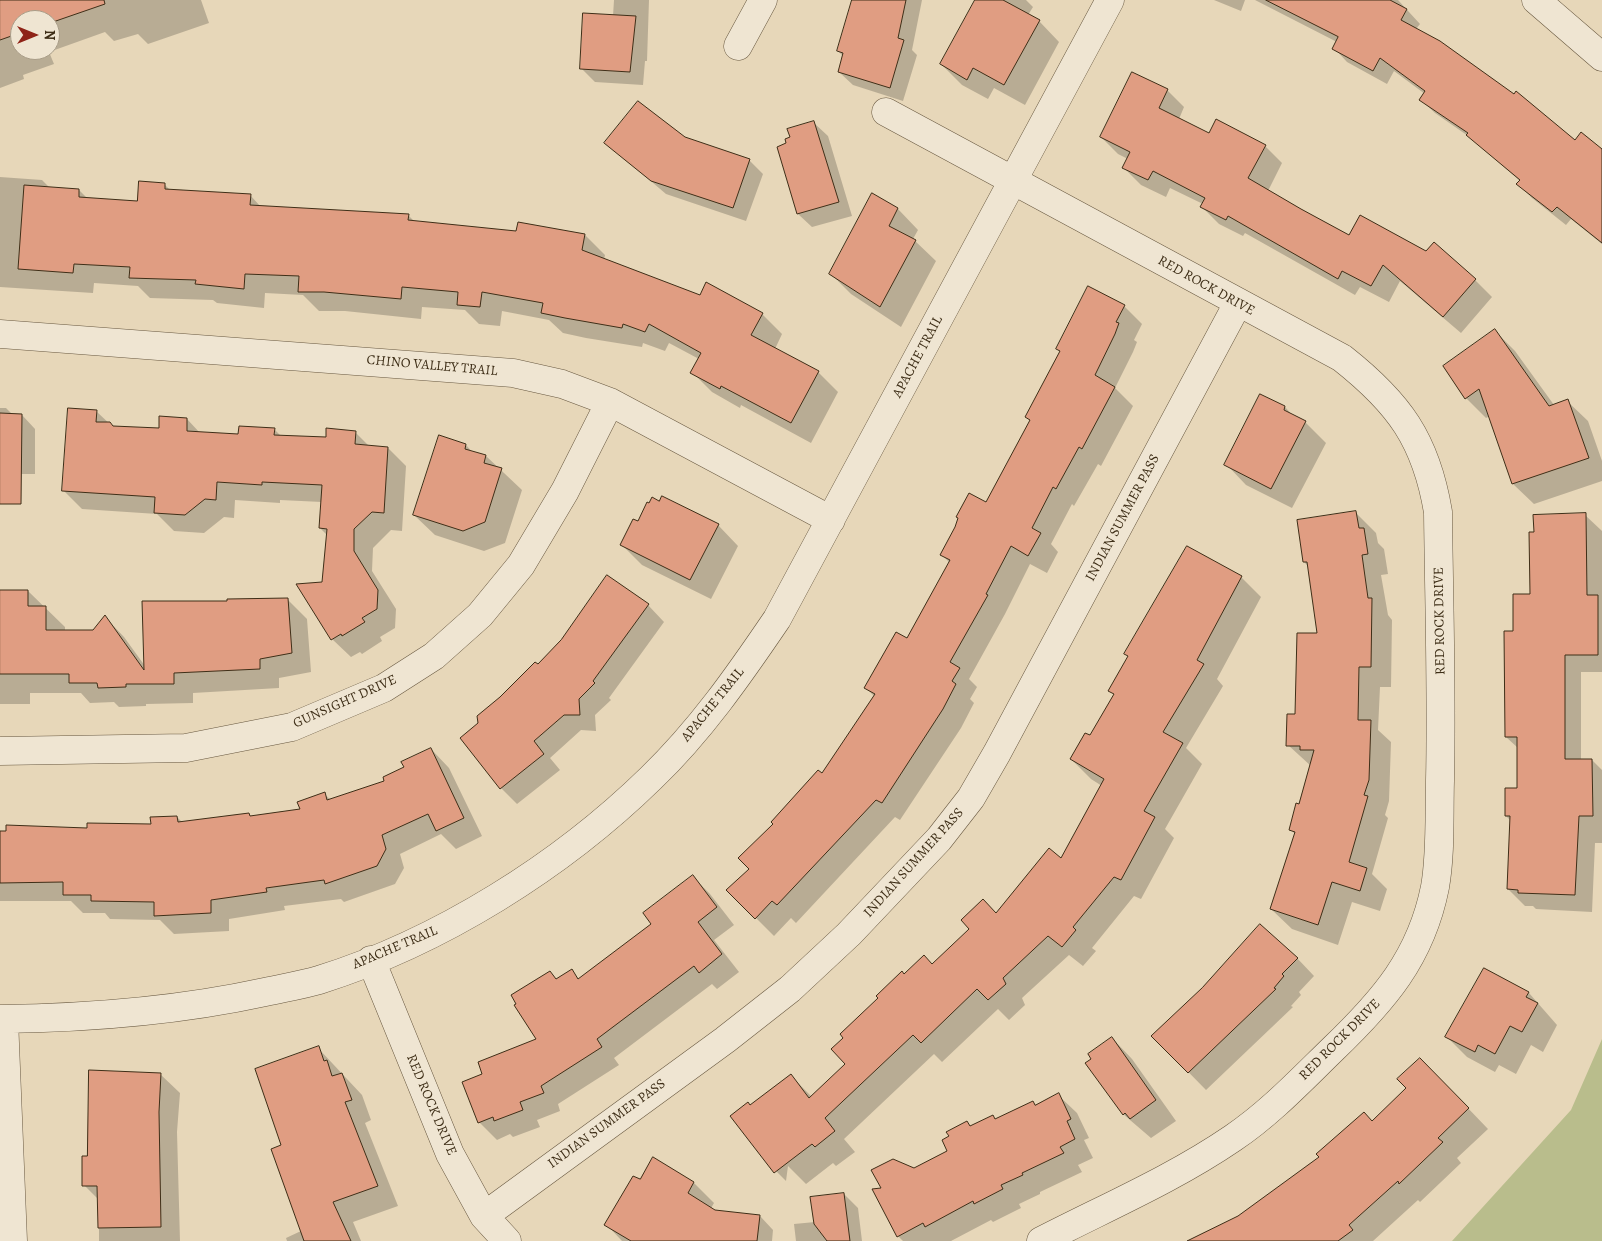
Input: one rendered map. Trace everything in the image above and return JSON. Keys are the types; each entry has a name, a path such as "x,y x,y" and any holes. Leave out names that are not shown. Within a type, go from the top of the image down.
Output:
{"street":[{"path":"738,46 764,0"},
{"name":"APACHE TRAIL","path":"2,1019 110,1015 215,1002 318,980 371,960 438,931 506,891 578,842 652,778 740,674 777,619 1110,0"},
{"path":"1536,0 1602,57"},
{"name":"RED ROCK DRIVE","path":"886,112 1342,358 1375,384 1414,434 1435,492 1438,512 1441,732 1438,867 1434,890 1420,937 1400,974 1373,1011 1270,1110 1196,1162 1041,1241"},
{"name":"INDIAN SUMMER PASS","path":"484,1216 725,1040 790,989 849,934 939,839 971,798 997,753 1238,303"},
{"name":"CHINO VALLEY TRAIL","path":"0,334 513,373 562,384 610,402 831,520"},
{"name":"GUNSIGHT DRIVE","path":"0,751 186,748 292,728 384,688 434,656 474,621 521,565 565,491 610,402"},
{"name":"RED ROCK DRIVE","path":"371,960 450,1154 484,1216 507,1241"},
{"path":"2,1019 13,1241"}],"green space":[{"path":"1602,1039 1602,1241 1452,1241 1571,1110"}],"building":[{"path":"0,0 104,0 105,4 60,20 60,10 10,10 10,36 0,40"},
{"path":"852,0 906,0 898,38 904,40 890,88 838,72 843,53 837,51"},
{"path":"975,0 1003,0 1040,20 1004,85 973,68 967,80 940,64"},
{"path":"1266,0 1390,0 1407,9 1401,20 1440,41 1514,94 1516,91 1575,140 1581,132 1602,149 1602,243 1557,207 1552,212 1516,184 1520,180 1466,135 1468,133 1419,100 1425,91 1380,58 1373,71 1332,49 1338,37"},
{"path":"583,13 636,16 630,72 580,69"},
{"path":"1132,72 1168,89 1159,108 1209,133 1216,119 1266,145 1248,178 1349,235 1360,215 1426,251 1434,242 1476,279 1443,317 1383,265 1371,286 1342,271 1338,279 1228,216 1226,220 1200,207 1205,198 1153,171 1148,180 1122,168 1130,152 1100,137"},
{"path":"638,101 685,137 750,159 733,208 651,181 604,143"},
{"path":"814,121 839,202 797,214 777,147 786,143 785,139 790,137 787,129"},
{"path":"139,181 165,183 165,189 251,194 250,205 409,214 408,220 516,231 518,222 585,234 582,250 700,295 706,282 763,313 751,335 819,371 791,423 721,386 720,389 690,373 701,353 649,324 645,332 623,324 622,328 565,318 541,313 543,303 482,292 480,307 457,305 458,292 402,287 401,299 324,292 298,292 299,276 245,274 244,289 195,284 196,280 129,278 130,267 74,264 73,273 18,269 24,185 79,189 79,197 137,201"},
{"path":"872,193 898,208 889,226 916,240 880,307 829,274"},
{"path":"1088,286 1125,305 1116,322 1119,323 1115,334 1095,375 1115,387 1082,449 1079,447 1056,489 1053,487 1032,528 1041,533 1028,556 1011,546 986,594 988,595 950,662 960,668 952,681 956,684 943,709 882,803 876,800 777,905 772,901 755,919 726,890 749,869 738,858 773,824 771,822 818,770 822,773 875,694 864,688 896,632 907,638 950,560 940,555 955,527 958,518 956,517 969,493 986,502 1030,420 1025,417 1060,351 1056,349"},
{"path":"1495,329 1549,406 1568,399 1589,458 1512,484 1479,389 1465,399 1443,366"},
{"path":"1260,394 1285,406 1284,410 1306,421 1271,489 1224,465"},
{"path":"68,408 97,410 96,422 110,422 113,426 159,428 159,416 187,418 187,431 238,434 239,426 275,428 274,435 326,437 326,428 356,431 355,444 388,447 384,513 372,512 354,529 354,551 378,590 377,609 362,618 365,622 342,636 341,634 331,640 296,584 322,582 327,529 319,528 322,485 262,482 262,485 217,482 216,500 205,499 185,515 154,513 155,497 62,491"},
{"path":"0,413 22,414 21,504 0,504"},
{"path":"439,435 466,444 465,449 486,455 484,463 502,468 485,522 463,531 413,515"},
{"path":"662,496 719,524 690,580 620,545 633,519 638,521 647,502 649,503 652,497 659,501"},
{"path":"1356,511 1359,528 1364,528 1368,554 1362,555 1368,598 1372,598 1371,667 1359,667 1358,720 1371,720 1369,780 1364,795 1368,796 1349,862 1367,868 1360,891 1332,882 1318,925 1270,909 1295,832 1289,830 1296,803 1299,804 1314,750 1300,750 1300,746 1286,746 1287,714 1295,714 1297,633 1317,633 1307,562 1303,562 1297,520"},
{"path":"1586,513 1587,595 1598,595 1598,655 1565,655 1565,759 1592,759 1593,816 1579,816 1575,895 1518,893 1518,890 1507,889 1510,816 1505,816 1505,788 1517,788 1517,737 1505,737 1504,631 1513,631 1513,594 1530,594 1529,532 1534,532 1533,515"},
{"path":"1187,546 1242,576 1197,660 1204,664 1163,732 1183,743 1144,811 1155,817 1121,880 1114,877 1073,927 1076,930 1062,947 1048,936 1003,978 1006,984 988,1000 977,989 921,1043 913,1035 825,1118 835,1131 815,1147 812,1144 774,1173 730,1116 748,1102 750,1105 791,1074 809,1098 845,1064 831,1049 843,1038 840,1034 878,998 876,996 902,971 904,974 924,955 932,964 969,929 961,920 983,899 996,913 1049,848 1061,858 1104,779 1070,759 1085,733 1090,735 1114,694 1108,691 1128,656 1124,654"},
{"path":"607,575 649,604 593,681 595,683 579,699 580,715 564,715 534,741 544,754 500,789 460,738 478,723 477,716 500,697 535,662 538,664 561,640"},
{"path":"0,590 28,590 28,606 46,606 46,630 93,630 105,615 144,670 142,601 227,601 227,599 288,598 292,653 260,659 260,669 174,673 174,684 126,684 126,687 98,688 97,683 69,683 69,674 0,674"},
{"path":"431,748 464,818 436,831 428,814 382,835 386,849 377,866 325,884 324,880 266,888 267,892 211,900 211,913 154,916 154,902 91,901 91,895 63,895 63,882 0,883 0,831 6,831 6,825 87,828 87,823 151,824 150,817 177,816 178,822 249,813 250,816 300,809 297,802 325,792 327,800 384,781 383,777 404,767 401,762"},
{"path":"693,875 717,907 698,922 722,954 699,973 694,966 597,1039 602,1047 541,1086 544,1093 520,1102 523,1110 494,1121 493,1117 478,1123 462,1082 482,1074 478,1062 536,1039 514,1005 516,1004 511,995 550,971 556,979 572,969 578,979 651,924 643,913"},
{"path":"1260,924 1298,958 1282,974 1284,976 1274,988 1276,989 1188,1073 1151,1036 1202,988"},
{"path":"1484,968 1529,992 1526,997 1538,1003 1522,1032 1510,1026 1495,1054 1478,1045 1475,1052 1445,1037"},
{"path":"1112,1037 1156,1100 1130,1119 1125,1113 1123,1115 1085,1063 1091,1059 1088,1054"},
{"path":"319,1046 324,1061 327,1060 332,1076 342,1073 352,1100 345,1102 378,1186 333,1202 351,1241 304,1241 271,1149 281,1145 255,1069"},
{"path":"1420,1058 1469,1108 1438,1138 1443,1142 1399,1184 1398,1181 1349,1225 1353,1230 1338,1241 1187,1241 1238,1216 1319,1157 1316,1154 1364,1112 1372,1121 1406,1088 1397,1079"},
{"path":"89,1070 161,1073 159,1112 161,1227 98,1228 97,1186 82,1186 82,1156 87,1156"},
{"path":"1059,1093 1071,1119 1067,1121 1075,1139 1060,1147 1064,1153 1022,1173 1023,1175 1001,1185 1003,1189 974,1204 973,1201 925,1227 923,1223 897,1237 872,1189 881,1188 871,1170 893,1159 914,1168 947,1151 942,1140 949,1136 946,1132 967,1121 970,1126 993,1115 995,1119 1033,1101 1035,1105"},
{"path":"653,1157 694,1182 688,1193 715,1210 760,1215 757,1241 631,1241 604,1225 633,1176 640,1179"},
{"path":"844,1193 850,1241 827,1241 814,1224 810,1197"}]}
